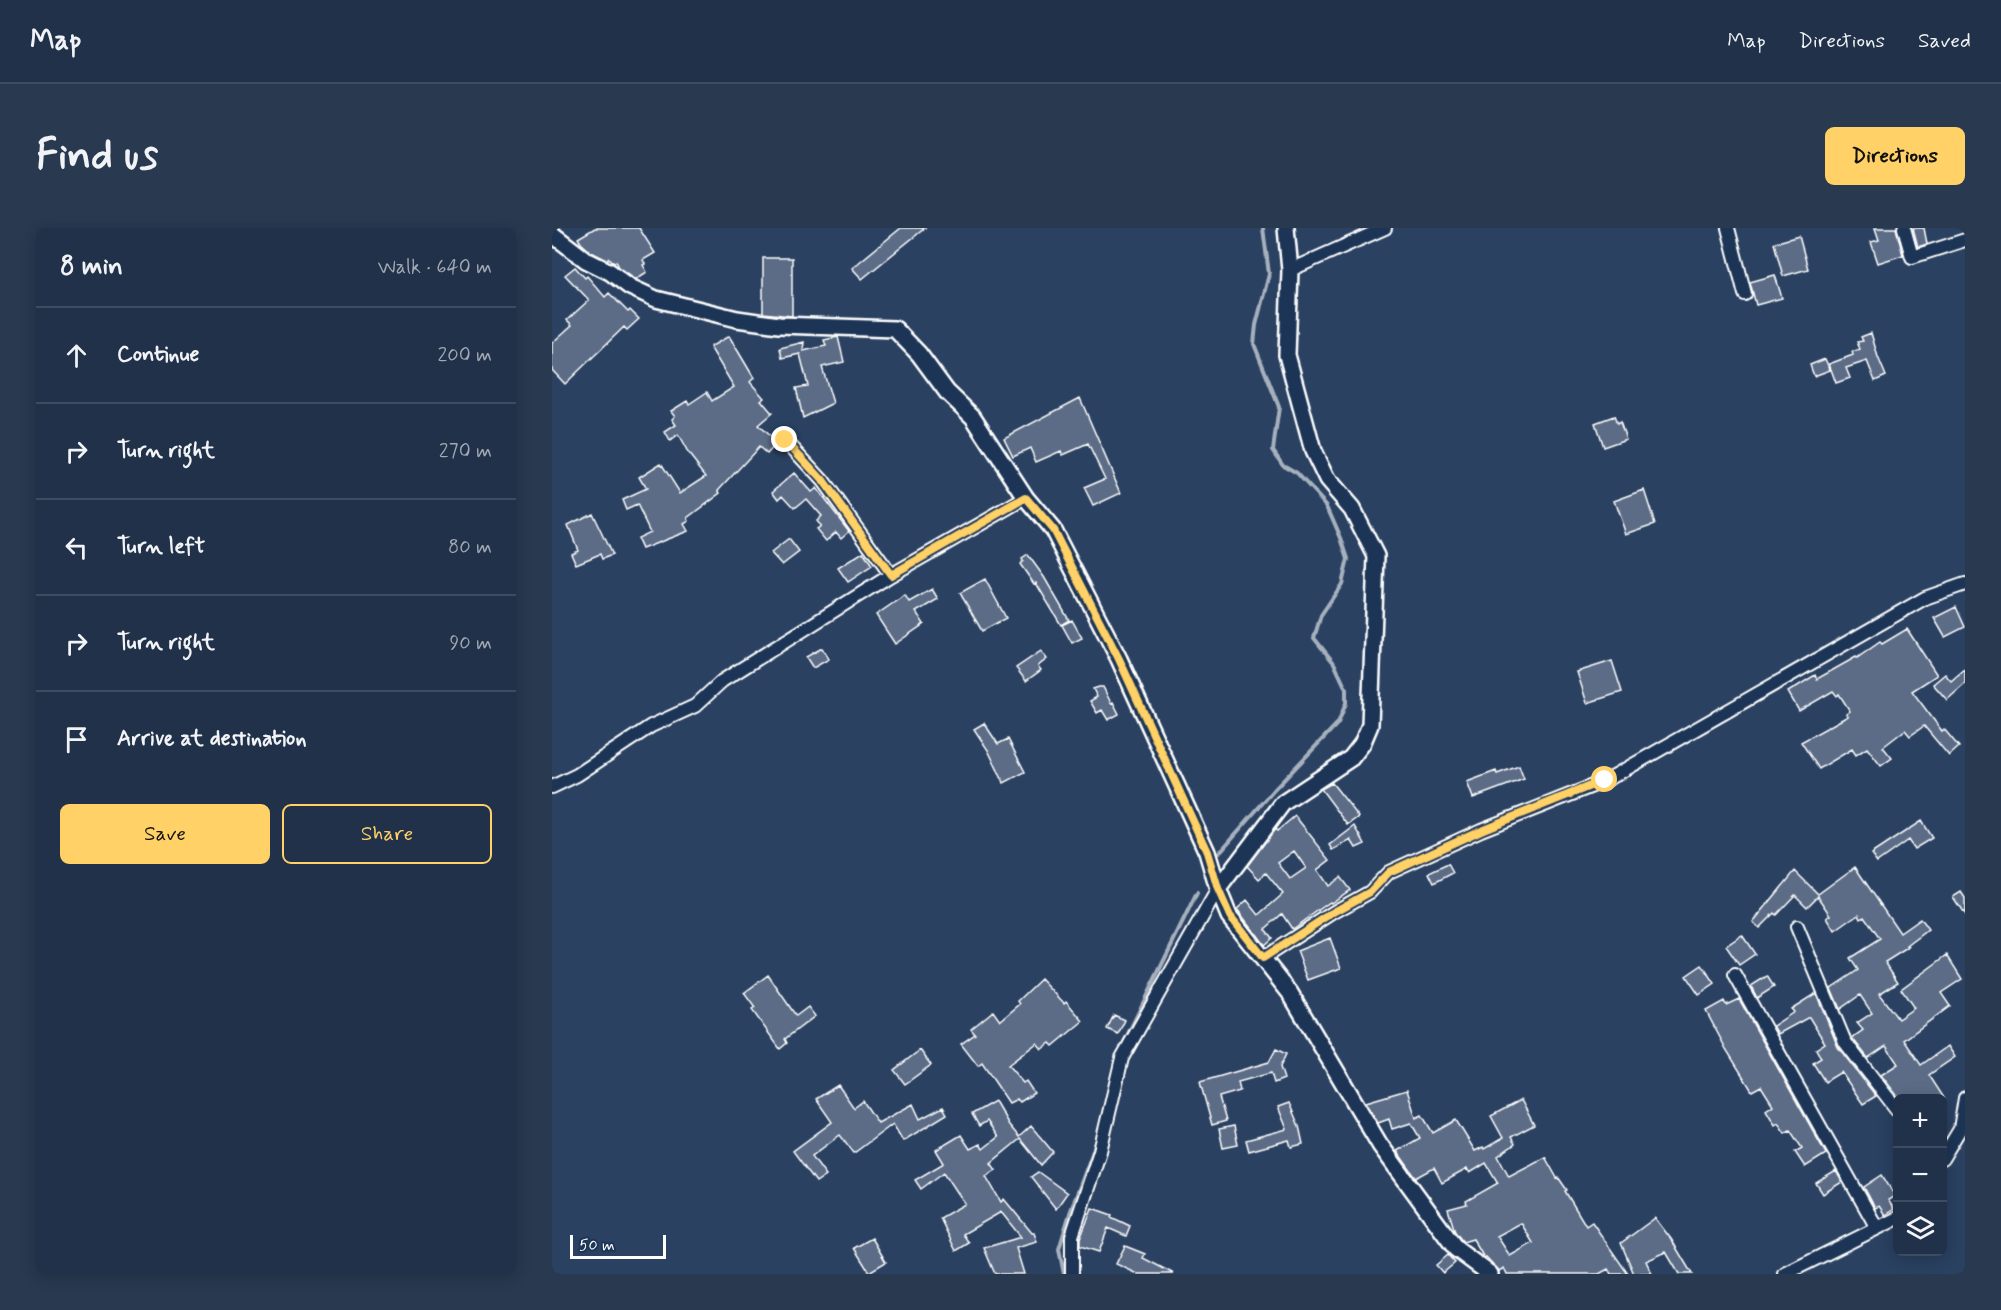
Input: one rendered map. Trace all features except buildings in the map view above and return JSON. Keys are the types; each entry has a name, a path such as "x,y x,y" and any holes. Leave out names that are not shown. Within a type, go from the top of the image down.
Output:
{"street":[{"path":"1072,1274 1072,1236 1100,1150 1122,1058 1218,889 1283,803 1351,758 1362,744 1370,725 1376,556 1352,509 1327,480 1313,451 1287,355 1290,270 1286,228"},
{"path":"1290,270 1385,228"},
{"path":"1728,228 1745,294"},
{"path":"1904,228 1912,257 1965,240"},
{"path":"552,234 585,261 610,273 630,287 666,301 737,319 779,325 895,329 920,354 947,392 973,417 1026,498 1053,530 1119,659 1207,852 1218,889 1230,916 1290,993 1380,1145 1456,1249 1490,1274"},
{"path":"785,440 823,481 891,575"},
{"path":"552,787 577,776 651,726 695,706 722,681 891,575 1026,498"},
{"path":"1263,958 1334,912 1370,892 1389,872 1481,830 1605,780 1925,598 1965,584"},
{"path":"1797,927 1845,1042 1893,1105"},
{"path":"1735,975 1877,1228"},
{"path":"1947,1151 1960,1129 1965,1098"},
{"path":"1785,1274 1893,1220"}],"waterway":[{"path":"1219,853 1274,790 1338,723 1346,703 1346,689 1334,663 1314,638 1321,615 1342,584 1348,559 1327,506 1297,473 1283,465 1273,450 1279,407 1254,344 1256,325 1269,274 1263,228"},
{"path":"1123,1044 1197,893"},
{"path":"1064,1274 1059,1249 1096,1143"}],"route":[{"path":"785,440 823,481 891,575 1026,498 1053,530 1119,659 1207,852 1218,889 1230,916 1263,958 1334,912 1370,892 1389,872 1481,830 1605,780"}]}
